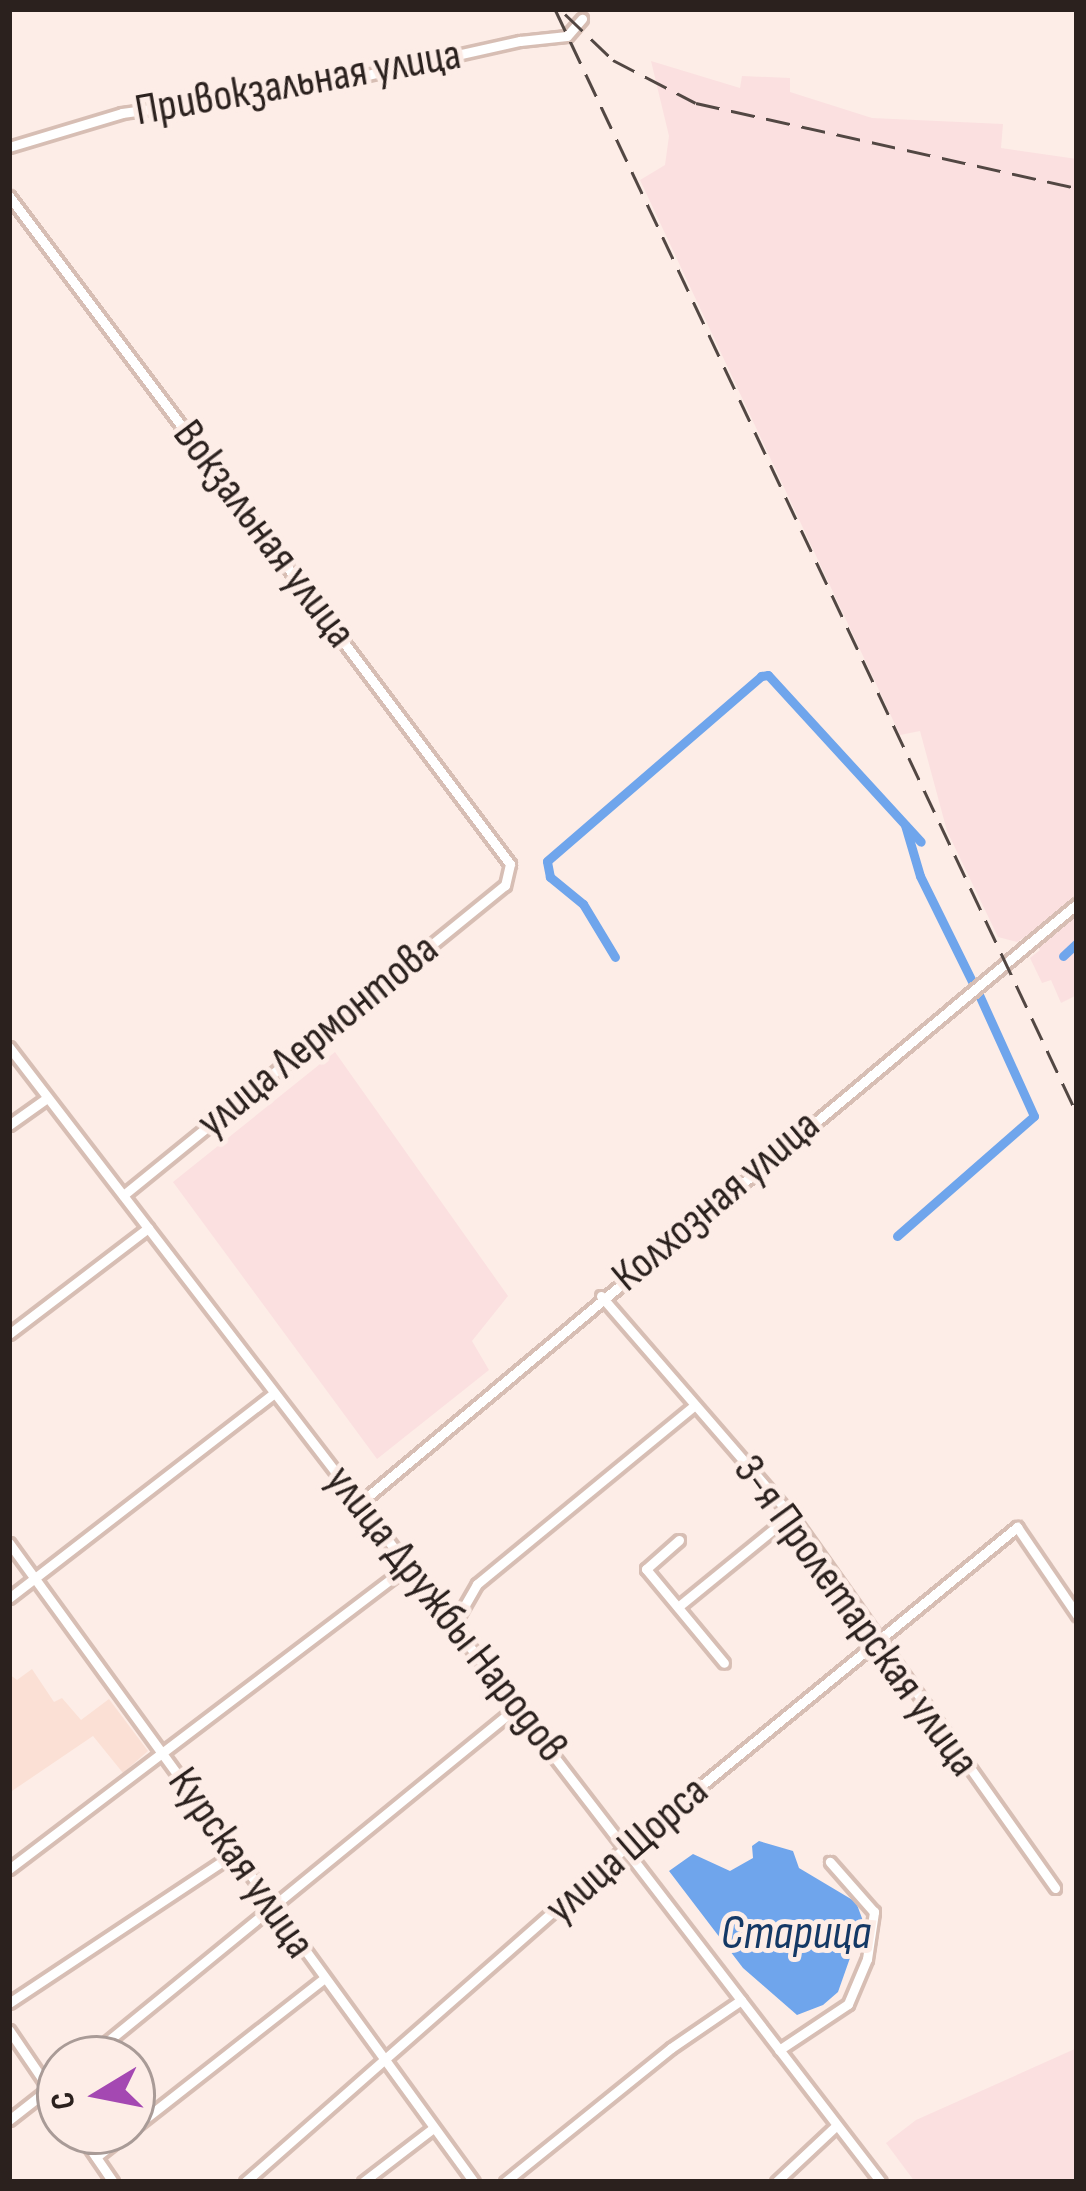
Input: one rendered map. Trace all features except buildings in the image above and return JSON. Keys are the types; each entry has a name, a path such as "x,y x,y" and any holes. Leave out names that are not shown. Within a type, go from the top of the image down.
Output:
{"street":[{"name":"Привокзальная улица","path":"9,147 122,112 318,86 520,40 567,36 582,19"},
{"name":"Вокзальная улица","path":"9,196 492,839 510,864 511,876"},
{"name":"улица Лермонтова","path":"123,1196 511,876"},
{"name":"Колхозная улица","path":"360,1503 601,1296 1077,904"},
{"name":"улица Дружбы Народов","path":"9,1047 881,2182"},
{"path":"9,1125 47,1098"},
{"path":"9,1334 148,1228"},
{"name":"3-я Пролетарская улица","path":"601,1296 791,1515 1055,1888"},
{"path":"254,1409 262,1390 256,1369"},
{"path":"9,1598 274,1393"},
{"path":"254,1409 272,1404 288,1410"},
{"path":"454,1624 477,1584 694,1406"},
{"path":"678,1607 791,1515"},
{"name":"улица Щорса","path":"244,2182 384,2065 625,1848 1017,1527 1077,1615"},
{"path":"679,1540 646,1569 724,1664"},
{"name":"Курская улица","path":"9,1543 322,1980 474,2182"},
{"path":"9,1869 408,1566"},
{"path":"116,2035 517,1707"},
{"path":"9,2002 233,1854"},
{"path":"779,2050 848,2004 867,1959 874,1912 830,1862"},
{"path":"156,2110 322,1980"},
{"path":"505,2182 671,2048 741,2000"},
{"path":"9,2030 36,2070"},
{"path":"9,2120 36,2099"},
{"path":"776,2182 837,2125"},
{"path":"363,2182 433,2128"},
{"path":"99,2155 113,2182"}],"shaded area":[{"path":"651,61 740,88 742,76 790,78 790,92 872,118 1003,124 1001,148 1077,159 1077,995 1061,1003 1051,980 1042,983 1030,958 1040,950 1028,935 1017,942 998,937 947,831 920,731 900,735 640,180 665,165 669,136"},
{"path":"335,1052 508,1296 472,1341 489,1370 377,1459 173,1182"},
{"path":"32,1669 54,1702 62,1698 81,1720 109,1699 148,1751 123,1773 93,1736 9,1793 9,1674 17,1680"},
{"path":"1077,2048 1077,2182 915,2182 886,2143 916,2120"}],"water":[{"name":"Старица","path":"759,1841 793,1851 799,1868 856,1902 863,1921 838,1992 823,2005 797,2015 743,1968 669,1871 693,1854 730,1871 753,1858 752,1846"}],"waterway":[{"path":"615,957 583,904 550,877 547,861 761,676 768,675 921,842"},
{"path":"905,825 920,876 972,981"},
{"path":"1063,956 1077,943"},
{"path":"897,1236 1034,1116 979,995"}],"railway":[{"path":"555,9 1077,1114"},
{"path":"565,14 613,60 696,103 1077,188"}]}
